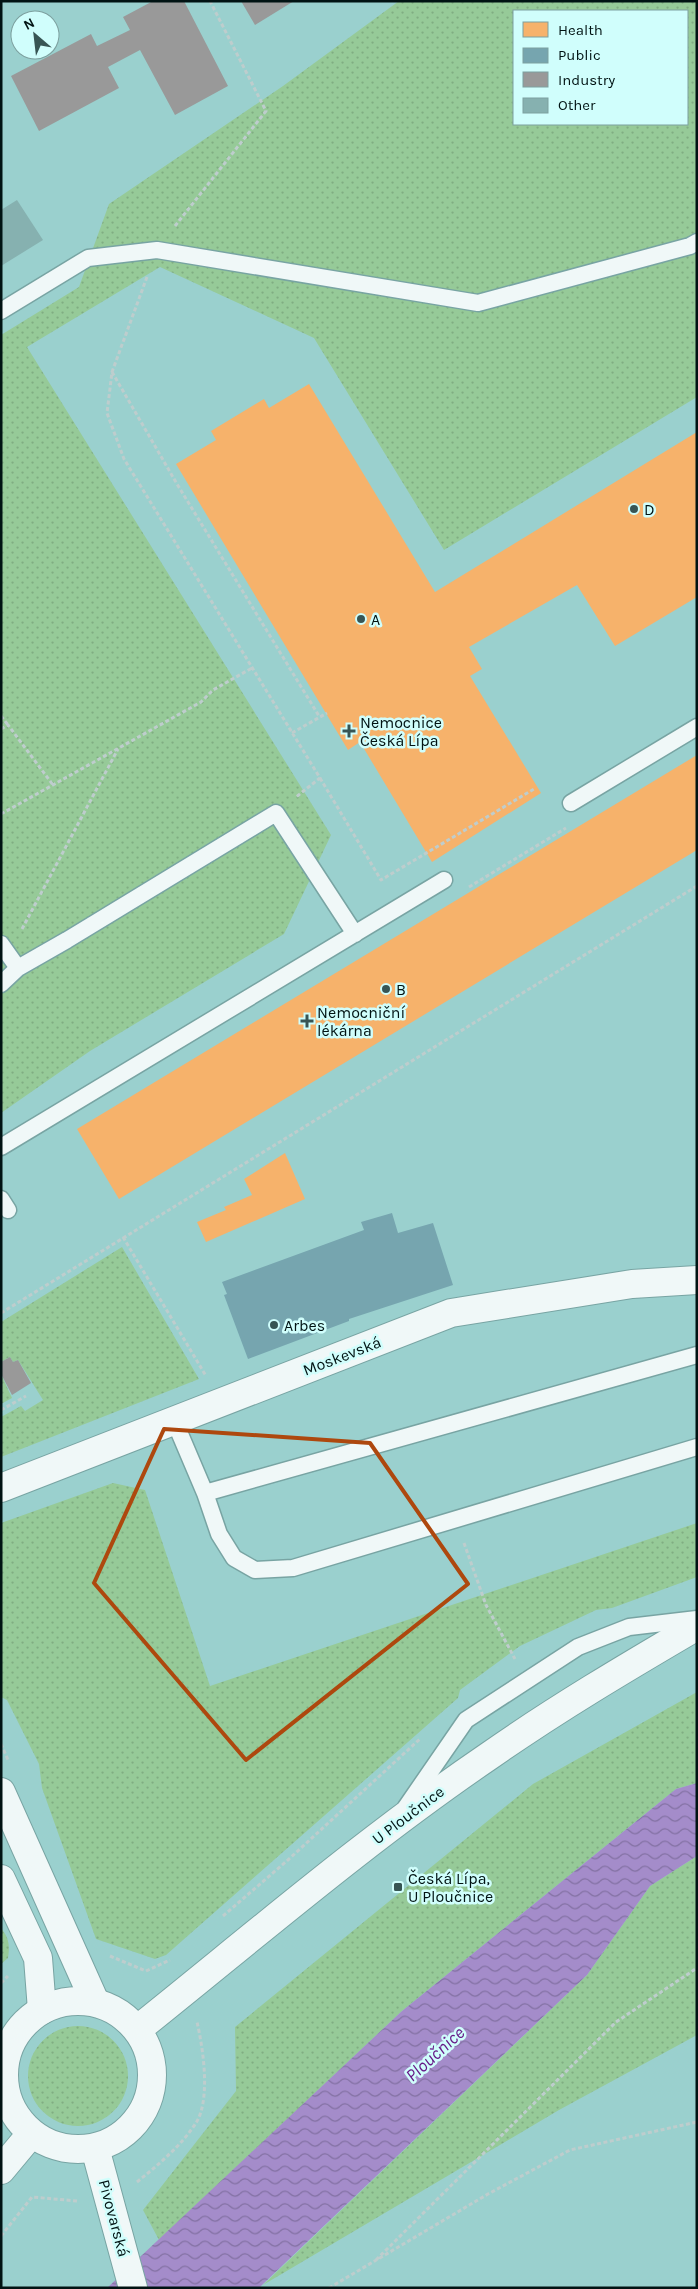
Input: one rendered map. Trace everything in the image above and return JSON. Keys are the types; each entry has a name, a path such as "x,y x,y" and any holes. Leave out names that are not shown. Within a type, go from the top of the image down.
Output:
{"street":[{"name":"Moskevská","path":"1,1488 451,1313 632,1284 697,1280"},
{"name":"U Ploučnice","path":"138,2030 394,1824 489,1756 596,1686 697,1626"},
{"path":"1,1792 95,2002"},
{"path":"1,1879 38,1958 42,2010"},
{"path":"77,2000 95,2002 119,2012 138,2030 150,2051 153,2076 149,2101 137,2122 118,2139 95,2148 73,2150 58,2147 31,2134 15,2116 5,2094 4,2069 10,2046 23,2025 42,2010 59,2003 77,2000"},
{"path":"1,2170 31,2134"},
{"name":"Pivovarská","path":"95,2148 133,2288"}],"lane":[{"path":"1,311 88,258 157,250 478,303 690,246 697,242"},
{"path":"571,804 697,727"},
{"path":"1,984 18,968 276,813 355,934"},
{"path":"1,1147 444,880"},
{"path":"5,949 18,968"},
{"path":"205,1493 697,1355"},
{"path":"174,1420 205,1493 219,1534 234,1558 256,1570 293,1568 697,1447"},
{"path":"394,1824 466,1720 578,1647 630,1627 697,1619"}],"path":[{"path":"210,1 266,111 157,250 112,372 107,413 124,458 381,880 534,789"},
{"path":"112,372 177,484 319,716"},
{"path":"1,814 201,702 213,690 252,668"},
{"path":"292,733 327,713"},
{"path":"1,716 53,785"},
{"path":"1,730 8,726"},
{"path":"5,949 118,748"},
{"path":"276,813 320,778"},
{"path":"1,1313 697,886"},
{"path":"123,1237 209,1381"},
{"path":"1,1410 26,1396"},
{"path":"456,1520 486,1605 517,1662"},
{"path":"216,1923 424,1735"},
{"path":"101,1953 146,1972 172,1959"},
{"path":"376,2260 616,2022 697,1968"},
{"path":"130,2187 162,2162 197,2122 205,2089 202,2040 197,2022"},
{"path":"329,2288 488,2194 570,2150 697,2122"},
{"path":"1,2236 32,2197"}],"highlighted area":[{"path":"164,1429 370,1443 468,1584 246,1760 94,1583"}],"green space":[{"path":"399,1 697,1 697,397 444,550 314,338 160,267 27,347 331,835 284,934 90,1051 1,1113 1,335 79,287 109,204 283,86"},
{"path":"122,1247 199,1379 1,1457 1,1417 21,1406 25,1411 43,1400 18,1360 13,1362 10,1357 1,1362 1,1322"},
{"path":"1,1374 12,1398 1,1404"},
{"path":"113,1483 145,1490 210,1686 697,1523 697,1577 612,1608 596,1610 520,1646 460,1690 458,1698 166,1955 155,1959 96,1939 42,1788 39,1764 7,1700 1,1697 1,1523"},
{"path":"697,1692 697,1783 676,1789 402,2011 159,2240 143,2210 236,2091 235,2027 533,1784"},
{"path":"697,1856 697,2035 559,2110 263,2285 587,1975 650,1886"},
{"path":"1,1928 6,1935 9,1949 8,1958 1,1964"},
{"path":"78,2026 88,2027 106,2034 120,2048 127,2066 127,2086 120,2104 106,2118 88,2125 78,2126 68,2125 50,2118 36,2104 29,2086 28,2076 29,2066 36,2048 50,2034 68,2027"}],"water":[{"name":"Ploučnice","path":"697,1783 697,1856 650,1886 587,1975 259,2288 107,2288 402,2011 676,1789"}],"building: Health":[{"name":"A","path":"309,384 435,592 697,432 697,597 615,646 577,585 469,647 482,669 470,676 541,793 432,862 360,742 348,750 176,464 216,440 211,431 264,399 269,408"},
{"name":"B","path":"697,755 697,850 119,1199 77,1129"},
{"path":"285,1153 305,1199 206,1242 197,1222 226,1210 224,1207 252,1195 244,1179"}],"building: Public":[{"path":"392,1213 398,1233 433,1223 453,1285 349,1319 349,1321 248,1359 224,1295 227,1294 222,1282 364,1230 361,1222"}],"building: Industry":[{"path":"153,1 184,1 228,86 175,115 140,50 108,67 119,88 39,131 11,76 41,60 60,60 60,50 91,34 97,46 130,30 123,17"},
{"path":"241,1 294,1 255,25"},
{"path":"10,1357 13,1362 18,1360 31,1383 12,1395 1,1374 1,1362"}],"building: Other":[{"path":"17,200 43,240 1,266 1,210"}],"place":[{"name":"D","path":"634,509"},
{"name":"A","path":"361,619"},
{"name":"Nemocnice Česká Lípa","path":"349,731"},
{"name":"B","path":"386,989"},
{"name":"Nemocniční lékárna","path":"307,1021"},
{"name":"Arbes","path":"274,1325"},
{"name":"Česká Lípa, U Ploučnice","path":"398,1887"}]}
